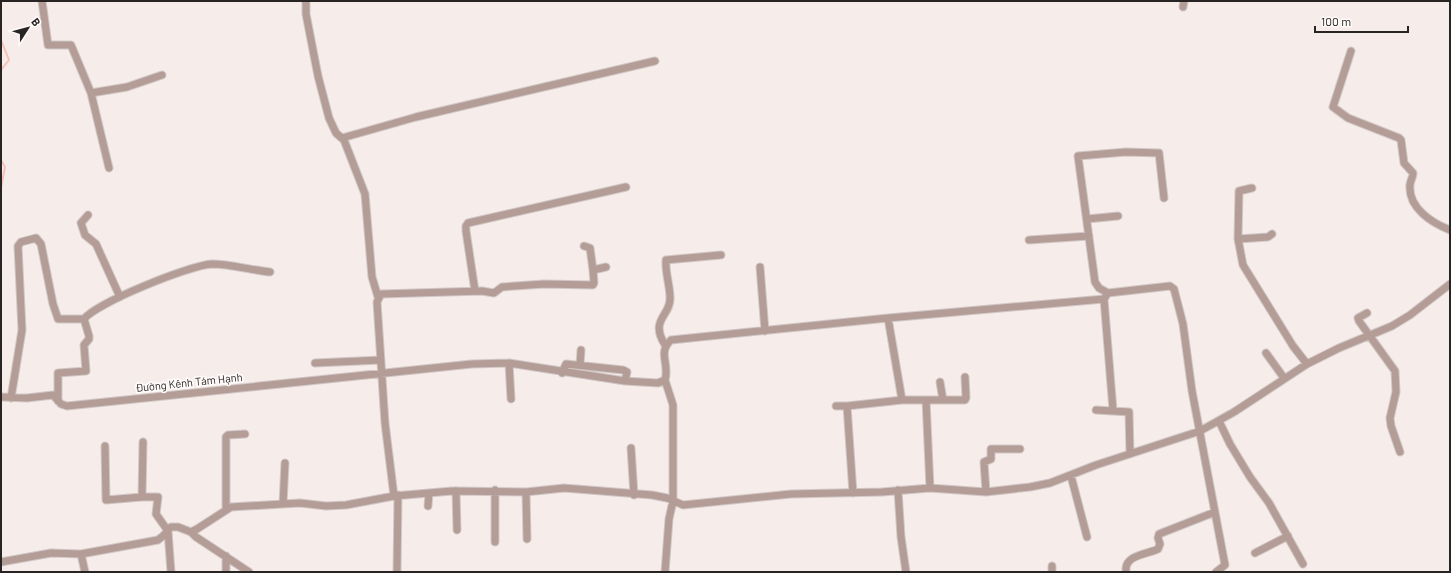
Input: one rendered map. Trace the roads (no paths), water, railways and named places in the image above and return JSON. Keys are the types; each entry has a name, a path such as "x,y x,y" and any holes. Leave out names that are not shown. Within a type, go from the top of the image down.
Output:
{"street":[{"path":"42,1 48,44 70,45 91,93 109,168"},
{"path":"306,1 306,14 318,76 330,118 336,133 342,138 365,194 372,277 378,297 377,302 385,423 396,496 397,572"},
{"path":"1352,51 1333,107 1339,113 1352,120 1402,140 1404,163 1413,173 1409,184 1410,191 1418,209 1440,227 1450,230"},
{"path":"342,138 416,117 655,62"},
{"path":"91,93 127,87 162,75"},
{"path":"1113,410 1106,296 1095,282 1079,155 1126,152 1159,153 1164,198"},
{"path":"475,291 466,231 466,226 468,223 626,187"},
{"path":"1252,188 1239,191 1238,240 1245,269 1293,346 1307,364"},
{"path":"88,215 82,223 85,235 96,244 120,297"},
{"path":"1087,219 1118,216"},
{"path":"1238,240 1268,237 1272,234"},
{"path":"1029,240 1089,236"},
{"path":"11,398 22,330 18,246 21,242 36,238 41,244 53,304 58,319 84,319 106,303 195,266 213,264 270,272"},
{"path":"378,297 381,294 475,291 494,293 502,287 544,284 593,285 593,270 590,248 584,246"},
{"path":"666,345 659,330 660,323 670,299 666,260 721,255"},
{"path":"760,267 766,331"},
{"path":"593,270 606,268"},
{"path":"190,532 197,530 231,507 300,503 326,506 346,505 396,496 456,491 495,490 526,492 564,488 652,495 683,505 697,505 791,494 930,488 986,492 1030,487 1071,476 1130,454 1200,431 1219,421 1307,364 1338,348 1392,326 1410,315 1450,284"},
{"path":"665,572 669,519 673,501 673,405 665,380 666,370 663,352 666,345 671,340 1106,296 1170,286 1174,289 1183,324 1200,431 1226,568 1216,572"},
{"path":"1367,313 1358,318 1394,371 1396,392 1390,418 1391,426 1400,452"},
{"path":"888,318 902,400"},
{"path":"58,401 58,373 86,370 84,345 89,339 89,336 84,319"},
{"path":"580,365 581,350"},
{"path":"1266,354 1284,378"},
{"path":"315,363 381,360"},
{"name":"Đường Kênh Tám Hạnh","path":"1,397 11,398 53,395 61,404 67,406 472,364 508,364 625,381 658,383 665,380"},
{"path":"508,364 511,399"},
{"path":"562,373 565,364 623,370 627,372 625,381"},
{"path":"836,406 902,400 965,400 965,377"},
{"path":"940,382 943,400"},
{"path":"926,400 930,488"},
{"path":"847,406 853,492"},
{"path":"1096,410 1128,412 1130,454"},
{"path":"1219,421 1230,444 1269,503 1303,564"},
{"path":"226,510 226,437 228,435 245,434"},
{"path":"142,496 143,442"},
{"path":"105,446 106,500 142,496 158,497 156,514 168,531 171,572"},
{"path":"631,448 634,494"},
{"path":"986,492 984,462 991,459 991,449 1020,449"},
{"path":"283,504 285,463"},
{"path":"1071,476 1087,537"},
{"path":"495,490 495,542"},
{"path":"898,490 901,537 906,572"},
{"path":"456,491 457,530"},
{"path":"526,492 527,539"},
{"path":"428,506 429,493"},
{"path":"1126,570 1129,560 1158,549 1160,544 1158,538 1159,534 1215,512"},
{"path":"1,562 51,554 81,554 158,540 171,527 178,527 190,532 250,572"},
{"path":"1255,553 1288,536"},
{"path":"81,554 85,572"},
{"path":"226,556 226,572"}],"waterway":[{"path":"1,40 9,60 1,70"},
{"path":"1,160 5,167 1,188"}]}
